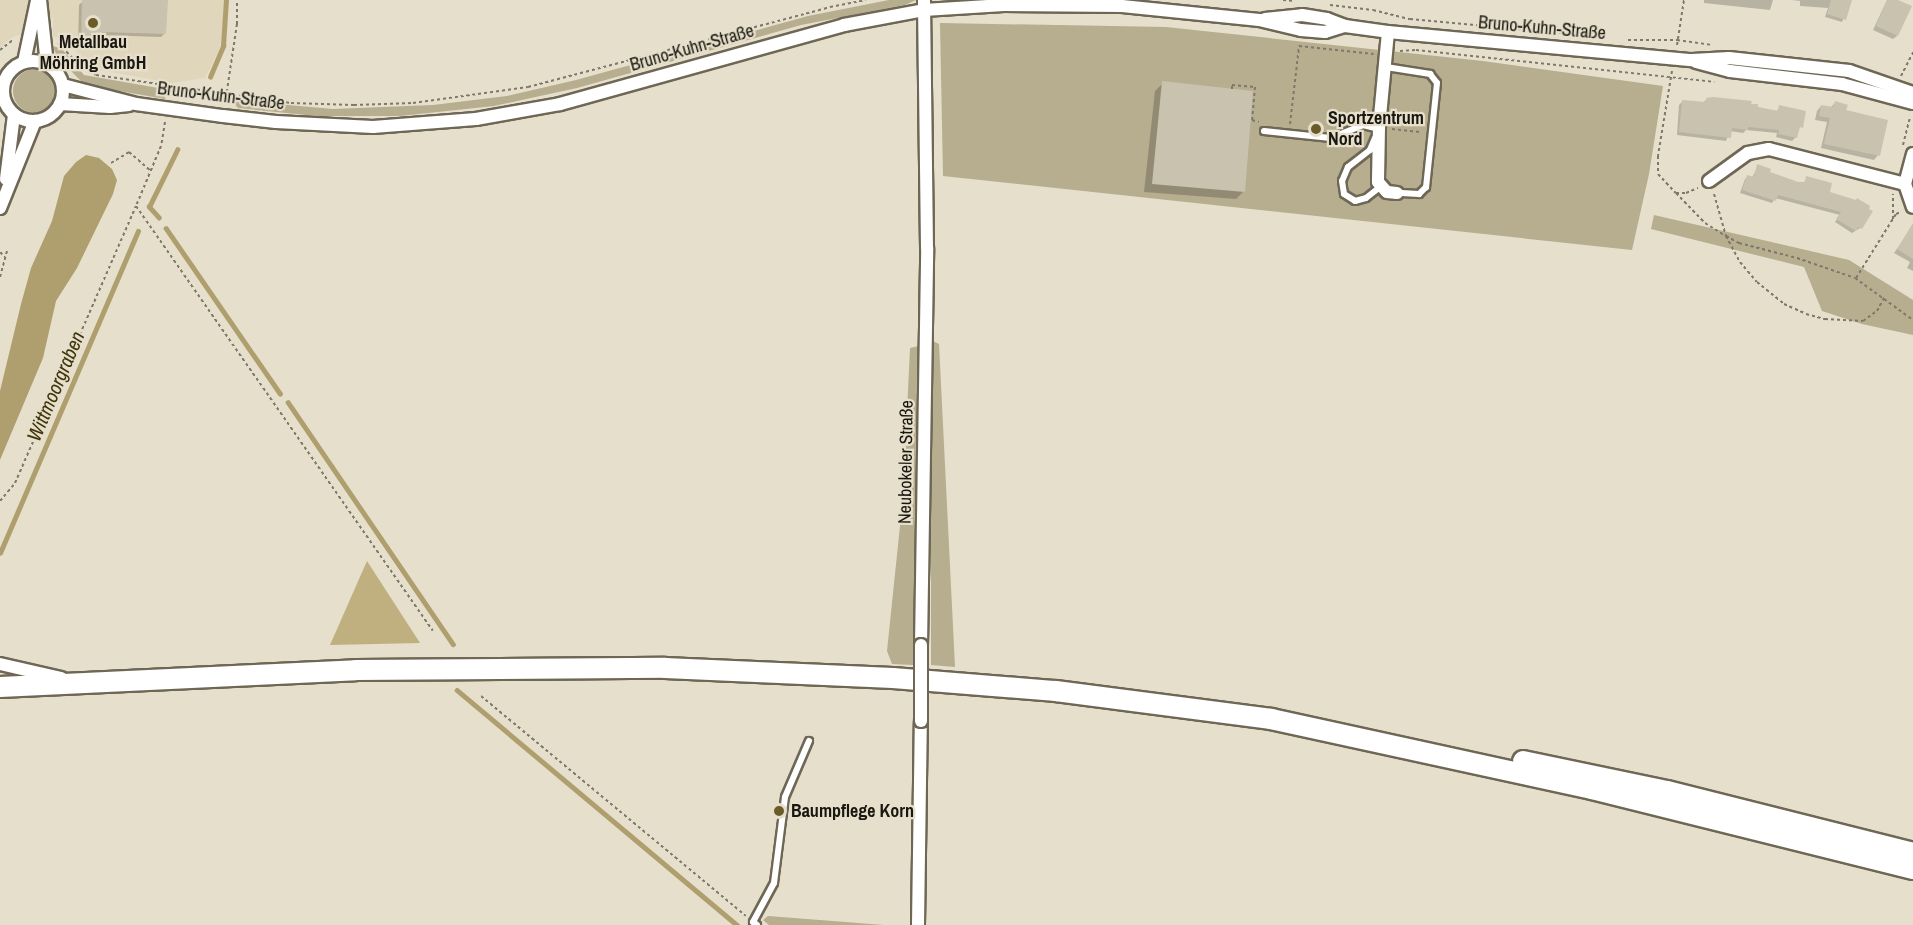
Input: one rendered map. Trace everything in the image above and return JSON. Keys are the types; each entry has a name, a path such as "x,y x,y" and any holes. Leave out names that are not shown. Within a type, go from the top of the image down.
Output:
{"main road":[{"path":"0,687 368,670 665,668 893,678 1045,690 1376,734 1594,774 1913,853"},
{"path":"1271,719 1602,792 1913,869"}],"street":[{"path":"24,62 39,0"},
{"path":"39,0 46,64"},
{"name":"Bruno-Kuhn-Straße","path":"63,85 136,104 276,123 373,127 476,120 560,104 824,30 924,5 1098,5 1259,20 1302,15 1327,19 1345,26 1388,32 1692,60 1730,71 1842,84 1913,103"},
{"name":"Neubokeler Straße","path":"918,925 927,248 924,5"},
{"path":"1388,32 1378,173 1380,187 1397,194"},
{"name":"Bruno-Kuhn-Straße","path":"1692,60 1729,58 1849,70 1913,93"},
{"path":"24,62 46,64 57,72 63,85 60,104 50,116 35,121 14,115 1,91 4,74 24,62"},
{"name":"Bruno-Kuhn-Straße","path":"60,104 110,107 136,104"},
{"path":"2,203 14,115"},
{"path":"2,203 35,121"},
{"path":"1709,181 1748,153 1769,149 1900,182"},
{"path":"1909,209 1900,182 1913,154"},
{"path":"0,664 76,682"}],"lane":[{"path":"1386,67 1430,74 1437,82 1426,187 1419,194 1397,194"},
{"path":"1261,129 1331,138 1363,125 1380,128 1370,150 1348,167 1342,181 1344,194 1354,201 1366,198 1380,187"},
{"path":"755,923 774,883 785,797 809,741"}],"path":[{"path":"223,116 237,24 237,0"},
{"path":"44,39 59,43 83,69 96,75 291,103 354,105 467,98 558,80 798,15 865,0"},
{"path":"1282,0 1305,2"},
{"path":"1684,0 1658,156 1658,174 1704,223 1726,236 1739,243 1797,258 1856,278 1913,320"},
{"path":"1328,5 1373,10 1410,19 1594,36"},
{"path":"0,50 17,38 30,37"},
{"path":"1628,40 1677,40 1716,45"},
{"path":"1289,133 1299,46 1376,54 1416,50 1717,82"},
{"path":"1899,83 1913,52"},
{"path":"1232,89 1232,85 1255,87 1252,120 1259,121 1261,129"},
{"path":"0,501 15,483 151,171 161,146 167,108"},
{"path":"1380,128 1431,133"},
{"path":"111,163 129,152 151,171"},
{"path":"1676,193 1686,193 1709,181 1726,236 1740,262 1757,282 1784,304 1806,314 1842,321 1863,321 1877,311 1884,298"},
{"path":"1893,219 1900,182"},
{"path":"136,206 433,631"},
{"path":"1856,278 1896,214 1909,209"},
{"path":"0,277 7,251"},
{"path":"0,252 5,257"},
{"path":"481,696 755,923"}],"shaded area":[{"path":"0,0 224,0 224,28 219,50 205,78 171,83 89,68 67,40 53,36 53,18 29,15 27,32 11,38 0,48"},
{"path":"889,0 916,0 905,5 801,25 577,88 494,106 400,116 316,116 238,108 231,100 333,109 433,105 507,96 576,80 808,16"},
{"path":"940,23 1166,27 1483,61 1663,86 1649,174 1632,250 943,176"},
{"path":"53,46 62,49 84,75 164,89 166,90 165,99 85,85 57,57"},
{"path":"35,69 50,76 57,91 50,106 35,113 20,106 13,91 20,76"},
{"path":"86,155 99,158 112,169 117,180 113,194 77,268 56,301 43,358 0,460 0,391 31,268 52,221 64,176 76,162"},
{"path":"1654,215 1849,260 1913,300 1913,335 1862,324 1822,311 1804,267 1651,229"},
{"path":"931,340 939,344 955,667 931,665"},
{"path":"919,346 913,665 892,664 887,651 903,497 910,348"},
{"path":"367,561 420,643 330,645"},
{"path":"768,916 884,925 769,925 763,920"}],"building":[{"path":"82,0 168,0 166,34 102,32 102,43 81,43"},
{"path":"1831,0 1852,0 1846,20 1827,14"},
{"path":"1887,0 1898,0 1912,6 1898,36 1876,26"},
{"path":"1162,81 1253,91 1245,192 1152,184"},
{"path":"1706,98 1752,101 1751,104 1758,104 1758,107 1778,111 1779,105 1806,111 1803,128 1800,127 1797,138 1778,134 1779,130 1748,127 1748,130 1732,128 1731,138 1679,132 1682,100 1706,102"},
{"path":"1835,101 1848,105 1846,110 1888,120 1880,156 1824,144 1830,118 1819,116 1821,105 1833,107"},
{"path":"1757,164 1771,169 1770,172 1798,182 1805,182 1806,176 1832,183 1830,192 1856,200 1857,198 1870,206 1869,209 1873,211 1862,229 1858,227 1856,231 1836,219 1841,212 1778,195 1776,201 1742,190 1747,175 1754,177"},
{"path":"1913,223 1913,259 1897,249"}],"waterway":[{"name":"Wittmoorgraben","path":"210,77 223,46 226,0"},
{"name":"Wittmoorgraben","path":"159,218 149,207 177,150"},
{"path":"166,228 280,393"},
{"name":"Wittmoorgraben","path":"0,553 138,231"},
{"path":"288,402 453,644"},
{"path":"457,690 737,925"}],"place":[{"name":"Metallbau Möhring GmbH","path":"93,23"},
{"name":"Sportzentrum Nord","path":"1316,129"},
{"name":"Baumpflege Korn","path":"779,811"}]}
